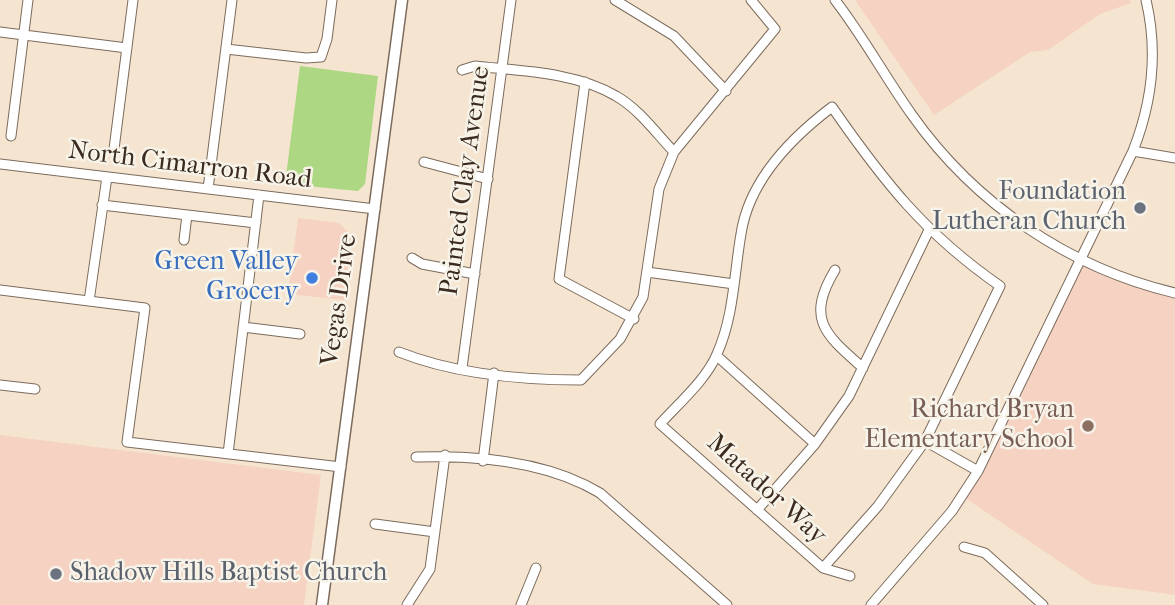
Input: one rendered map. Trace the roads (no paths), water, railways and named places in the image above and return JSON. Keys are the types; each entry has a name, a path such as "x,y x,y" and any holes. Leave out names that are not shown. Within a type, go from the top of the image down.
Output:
{"main road":[{"name":"Vegas Drive","path":"323,605 402,0"}],"street":[{"path":"11,136 29,0"},
{"path":"114,149 133,0"},
{"path":"208,189 232,0"},
{"path":"226,49 306,58 321,57 327,39 332,0"},
{"name":"Painted Clay Avenue","path":"462,368 511,0"},
{"path":"615,0 674,36 726,91"},
{"path":"399,352 494,373 581,380 620,339 634,319 648,272 659,189 674,152 775,29 751,0"},
{"path":"835,0 911,114 958,171 1021,224 1081,260 1131,281 1175,293"},
{"path":"871,605 952,511 978,471 1133,151 1144,121 1151,79 1152,48 1146,0"},
{"path":"0,33 127,48"},
{"path":"462,70 475,66 585,82 617,96 639,114 674,152"},
{"path":"585,82 559,279 634,319"},
{"path":"815,444 716,356 728,328 741,231 747,207 757,185 807,126 832,107 879,175 929,230 1000,286 925,441 894,486 822,568"},
{"path":"1133,151 1175,158"},
{"path":"424,162 488,179"},
{"name":"North Cimarron Road","path":"0,164 375,209"},
{"path":"89,301 107,177"},
{"path":"228,454 259,195"},
{"path":"102,205 256,223"},
{"path":"184,240 187,215"},
{"path":"757,510 815,444 849,396 929,230"},
{"path":"412,258 422,264 475,274"},
{"path":"835,270 826,285 822,327 828,338 863,368"},
{"path":"648,272 734,284"},
{"path":"0,290 145,308 127,442 341,467"},
{"path":"243,327 300,334"},
{"name":"Matador Way","path":"716,356 660,424 822,568 850,576"},
{"path":"483,461 494,373"},
{"path":"0,385 35,389"},
{"path":"925,441 978,471"},
{"path":"407,605 426,580 445,455"},
{"path":"416,457 445,455 549,470 584,483 600,493 727,605"},
{"path":"375,524 435,532"},
{"path":"964,547 985,553 1043,605"},
{"path":"521,605 536,568"}],"place":[{"name":"Foundation Lutheran Church","path":"1140,208"},
{"name":"Green Valley Grocery","path":"312,278"},
{"name":"Richard Bryan Elementary School","path":"1088,426"},
{"name":"Shadow Hills Baptist Church","path":"56,574"}]}
